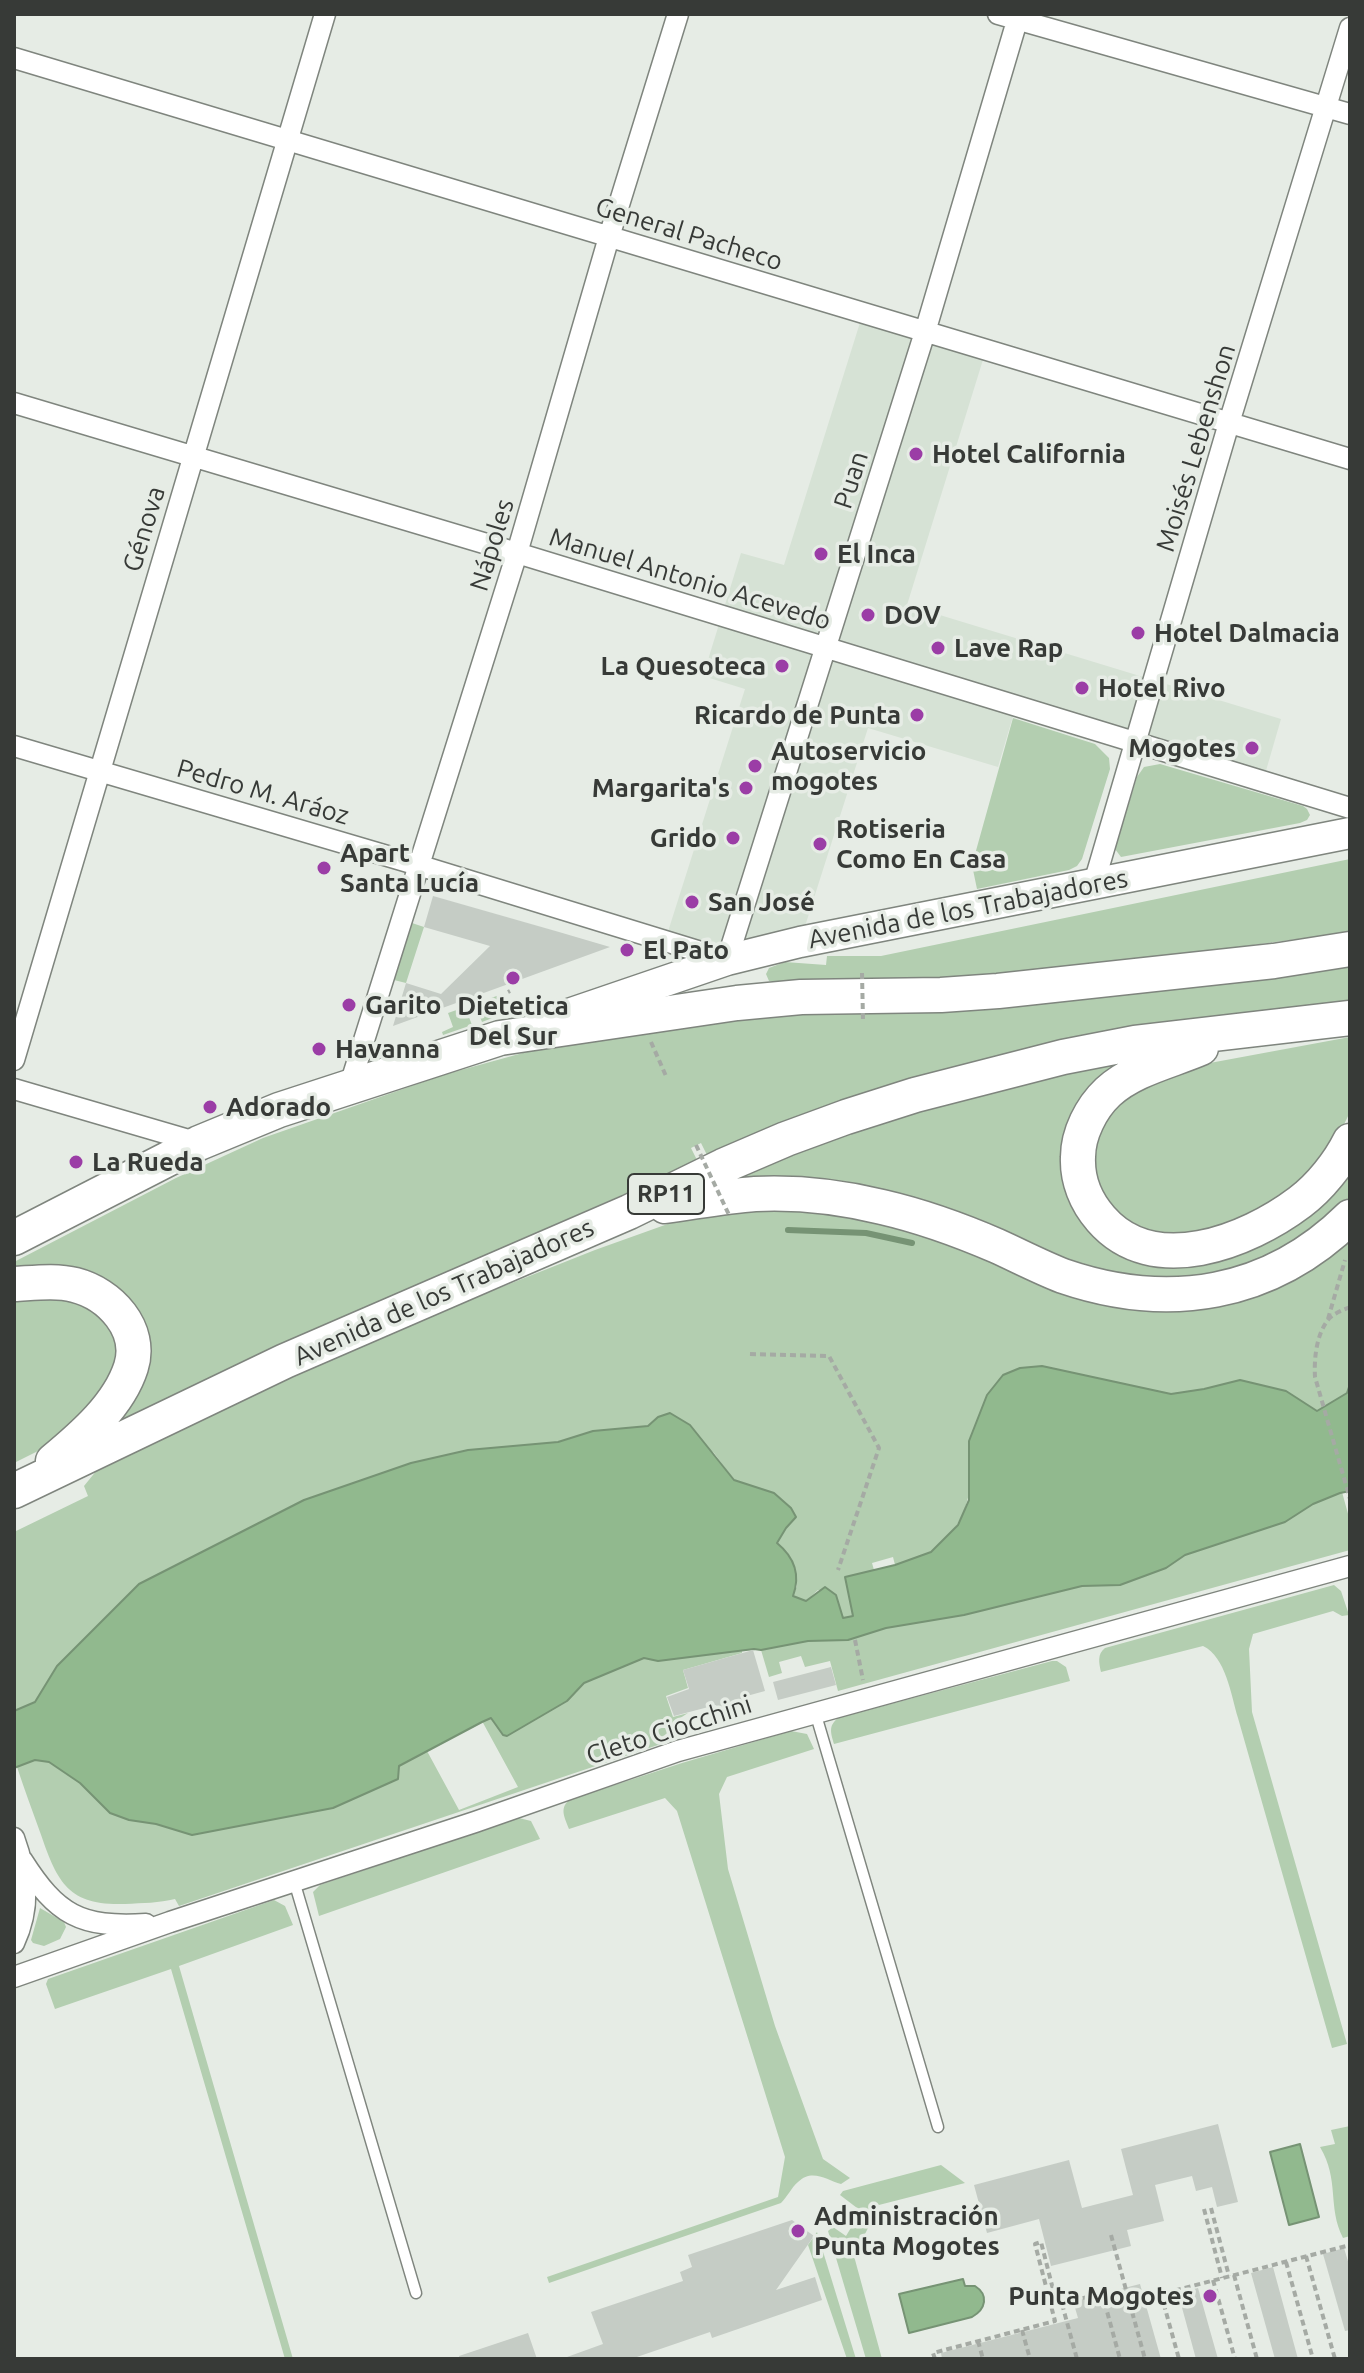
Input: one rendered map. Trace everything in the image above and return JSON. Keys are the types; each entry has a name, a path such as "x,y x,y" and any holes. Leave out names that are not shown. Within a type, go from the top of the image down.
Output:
{"main road":[{"name":"Avenida de los Trabajadores","path":"14,1238 199,1143 279,1110 727,960 800,942 1350,833"},
{"name":"Avenida de los Trabajadores","path":"500,1038 737,1003 801,997 998,991 1274,961 1350,949"},
{"name":"Avenida de los Trabajadores","path":"16,1491 285,1361 629,1212 786,1139 915,1095 1063,1057 1135,1043 1350,1018"},
{"path":"1240,1032 1134,1075 1108,1092 1096,1106 1082,1133 1078,1166 1086,1195 1103,1221 1128,1240 1144,1246 1176,1250 1215,1245 1262,1226 1302,1201 1318,1186 1350,1141"},
{"path":"629,1212 759,1194 845,1199 950,1227 1048,1270 1081,1281 1128,1293 1150,1295 1198,1293 1252,1280 1310,1250 1350,1217"},
{"path":"14,1284 64,1283 103,1297 123,1317 134,1351 128,1375 93,1424 16,1491"}],"street":[{"name":"Génova","path":"14,1060 325,14"},
{"name":"Nápoles","path":"349,1088 517,553 678,14"},
{"path":"1012,16 1350,114"},
{"name":"Puan","path":"727,960 925,332 1012,16"},
{"name":"Moisés Lebenshon","path":"1094,883 1229,423 1350,28"},
{"name":"General Pacheco","path":"14,58 1350,459"},
{"name":"Manuel Antonio Acevedo","path":"14,403 1350,808"},
{"name":"Pedro M. Aráoz","path":"14,746 727,960"},
{"path":"14,1089 199,1143"},
{"name":"Cleto Ciocchini","path":"14,1977 678,1751 1350,1566"},
{"path":"14,1838 22,1860 45,1894 63,1910 74,1927 70,1957"},
{"path":"14,1943 26,1904 22,1860"},
{"path":"63,1910 91,1922 170,1922"},
{"path":"22,1922 32,1953 46,1965"}],"lane":[{"path":"815,1712 938,2127"},
{"path":"294,1881 416,2293"}],"path":[{"path":"862,973 863,1020"},
{"path":"651,1041 666,1076"},
{"path":"696,1145 730,1217"},
{"path":"1350,1252 1345,1257 1314,1358 1315,1377 1350,1499"},
{"path":"1328,1319 1350,1307"},
{"path":"750,1354 829,1356 879,1448 838,1570"},
{"path":"855,1640 866,1698"},
{"path":"1211,2208 1257,2359"},
{"path":"1204,2209 1222,2278"},
{"path":"1111,2235 1145,2359"},
{"path":"935,2359 933,2353 1055,2321 1035,2244 1041,2242 1057,2305 1102,2293 1120,2359"},
{"path":"1146,2298 1350,2245"},
{"path":"1306,2256 1335,2359"},
{"path":"1286,2262 1313,2359"},
{"path":"1213,2280 1235,2359"},
{"path":"1161,2294 1179,2359"},
{"path":"1062,2304 1077,2359"},
{"path":"1022,2330 1030,2359"},
{"path":"978,2341 983,2359"}],"shaded area":[{"path":"863,313 986,350 907,605 1281,719 1263,781 1016,706 998,767 868,728 800,942 727,960 665,941 745,689 703,676 741,553 784,565"},
{"path":"1013,718 1095,744 1109,758 1110,769 1082,859 1077,866 977,889 972,865"},
{"path":"1160,764 1303,806 1310,815 1300,823 1121,857 1115,849 1137,777 1144,767"},
{"path":"1350,859 1350,932 1066,970 959,979 782,982 769,981 766,974 769,968 785,962 826,965 827,956 881,956"},
{"path":"412,923 424,927 406,983 394,980"},
{"path":"1350,966 1350,1000 1133,1029 708,1157 701,1143 691,1148 698,1162 307,1333 96,1434 139,1325 14,1275 14,1262 176,1178 263,1138 443,1075 559,1043 776,1014 999,1009"},
{"path":"502,994 508,1012 482,1022 475,1004"},
{"path":"465,1007 472,1025 443,1035 442,1032 453,1027 448,1013"},
{"path":"1350,1037 1350,1112 1334,1145 1322,1162 1258,1215 1171,1240 1112,1216 1086,1157 1117,1097 1199,1065"},
{"path":"1145,1058 1066,1163 1164,1261 1350,1162 1350,1201 1271,1260 1167,1286 737,1180 741,1173 887,1119 1063,1072"},
{"path":"720,1209 854,1212 1140,1303 1350,1232 1350,1384 1347,1393 1317,1411 1286,1391 1204,1389 1171,1394 1043,1366 970,1484 963,1513 954,1530 924,1556 895,1565 893,1557 872,1563 874,1570 845,1577 854,1616 843,1619 836,1595 818,1590 806,1601 793,1596 797,1586 777,1543 796,1517 791,1508 774,1493 734,1480 714,1453 658,1417 648,1426 593,1431 558,1442 468,1450 411,1463 304,1500 139,1584 57,1666 35,1702 14,1711 14,1532 88,1496 84,1486 97,1470 289,1376 411,1323 595,1250 690,1216"},
{"path":"58,1289 120,1328 120,1377 46,1447 14,1463 14,1290"},
{"path":"1042,1366 1171,1394 1240,1380 1286,1391 1317,1411 1347,1393 1350,1384 1350,1491 1313,1504 1285,1522 1185,1555 1166,1568 1120,1585 1082,1586 964,1615 886,1628 848,1640 808,1641 761,1650 658,1661 644,1658 584,1683 567,1701 507,1736 491,1718 482,1722 399,1766 398,1779 333,1808 192,1835 110,1813 80,1783 49,1762 35,1760 14,1768 14,1711 35,1702 57,1666 139,1584 304,1500 411,1463 468,1450 558,1442 593,1431 648,1426 658,1417 670,1413 690,1425 734,1480 774,1493 791,1508 796,1517 777,1543 794,1566 796,1580 793,1596 806,1601 825,1587 836,1595 843,1618 853,1616 845,1577 895,1565 931,1552 958,1525 969,1500 969,1441 987,1395 1003,1375 1020,1368"},
{"path":"1342,1492 1350,1521 1350,1550 838,1691 830,1661 805,1667 801,1656 779,1662 782,1673 769,1677 761,1650 808,1641 848,1640 886,1628 964,1615 1082,1586 1120,1585 1166,1568 1185,1555 1285,1522 1313,1504"},
{"path":"1334,1585 1341,1591 1349,1615 1342,1616 1333,1611 1253,1634 1249,1649 1252,1712 1347,2044 1332,2048 1230,1688 1217,1659 1203,1646 1101,1672 1099,1659 1105,1648"},
{"path":"742,1651 683,1670 688,1688 666,1696 673,1717 688,1713 671,1724 664,1743 179,1906 175,1899 105,1903 77,1895 67,1887 52,1864 17,1767 35,1760 49,1762 80,1783 110,1813 192,1835 399,1766 427,1751 459,1810 518,1787 482,1721 491,1718 503,1735 567,1701 584,1683 644,1658 658,1661"},
{"path":"1052,1661 1066,1667 1070,1681 834,1744 831,1733 838,1718"},
{"path":"791,1731 807,1734 814,1749 727,1777 719,1794 728,1869 775,2026 823,2159 850,2178 841,2184 814,2175 803,2178 781,2203 549,2283 547,2277 778,2197 785,2157 677,1811 665,1798 569,1829 564,1807 569,1800"},
{"path":"519,1818 531,1821 540,1839 319,1916 313,1892 320,1885"},
{"path":"274,1900 285,1906 293,1925 179,1966 293,2359 285,2359 171,1969 55,2009 46,1984 48,1979"},
{"path":"40,1908 64,1922 66,1927 60,1939 44,1946 31,1940"},
{"path":"1350,2126 1350,2236 1343,2238 1335,2215 1330,2171 1320,2147 1335,2144 1331,2130"},
{"path":"1300,2144 1319,2217 1289,2225 1270,2152"},
{"path":"941,2165 965,2183 871,2207 871,2222 854,2256 882,2359 866,2359 828,2231 833,2227 846,2236 861,2211 840,2195 843,2191"},
{"path":"817,2232 856,2359 847,2359 808,2245"},
{"path":"963,2279 965,2286 975,2286 984,2298 977,2314 909,2333 899,2294"}],"building":[{"path":"433,896 610,947 393,1026 406,983 441,994 490,946 424,927"},
{"path":"753,1650 765,1691 743,1697 747,1709 720,1717 716,1705 674,1716 667,1697 689,1689 683,1670"},
{"path":"831,1667 836,1685 778,1700 773,1682"},
{"path":"1218,2124 1238,2202 1217,2207 1212,2187 1196,2191 1192,2176 1155,2185 1164,2221 1127,2230 1131,2246 1051,2266 1039,2219 987,2233 974,2185 1069,2160 1082,2208 1133,2195 1121,2149"},
{"path":"792,2220 814,2236 776,2290 815,2277 822,2300 712,2338 710,2332 631,2359 568,2359 603,2344 591,2312 683,2281 680,2272 692,2267 688,2255"},
{"path":"1344,2248 1350,2268 1350,2330 1345,2331 1323,2254"},
{"path":"1273,2267 1298,2359 1275,2359 1251,2273"},
{"path":"1140,2284 1161,2359 942,2359 941,2353 1078,2318 1073,2301"},
{"path":"1198,2288 1218,2359 1196,2359 1178,2293"},
{"path":"528,2333 537,2359 460,2359 459,2356"}],"waterway":[{"path":"788,1230 866,1233 912,1243"}],"place":[{"name":"Hotel California","path":"916,454"},
{"name":"El Inca","path":"821,554"},
{"name":"DOV","path":"868,615"},
{"name":"Hotel Dalmacia","path":"1138,633"},
{"name":"Lave Rap","path":"938,648"},
{"name":"La Quesoteca","path":"782,666"},
{"name":"Hotel Rivo","path":"1082,688"},
{"name":"Ricardo de Punta","path":"917,715"},
{"name":"Mogotes","path":"1252,748"},
{"name":"Autoservicio mogotes","path":"755,766"},
{"name":"Margarita's","path":"746,788"},
{"name":"Grido","path":"733,838"},
{"name":"Rotiseria Como En Casa","path":"820,844"},
{"name":"Apart Santa Lucía","path":"324,868"},
{"name":"San José","path":"692,902"},
{"name":"El Pato","path":"627,950"},
{"name":"Dietetica Del Sur","path":"513,978"},
{"name":"Garito","path":"349,1005"},
{"name":"Havanna","path":"319,1049"},
{"name":"Adorado","path":"210,1107"},
{"name":"La Rueda","path":"76,1162"},
{"name":"Administración Punta Mogotes","path":"798,2231"},
{"name":"Punta Mogotes","path":"1210,2296"}]}
